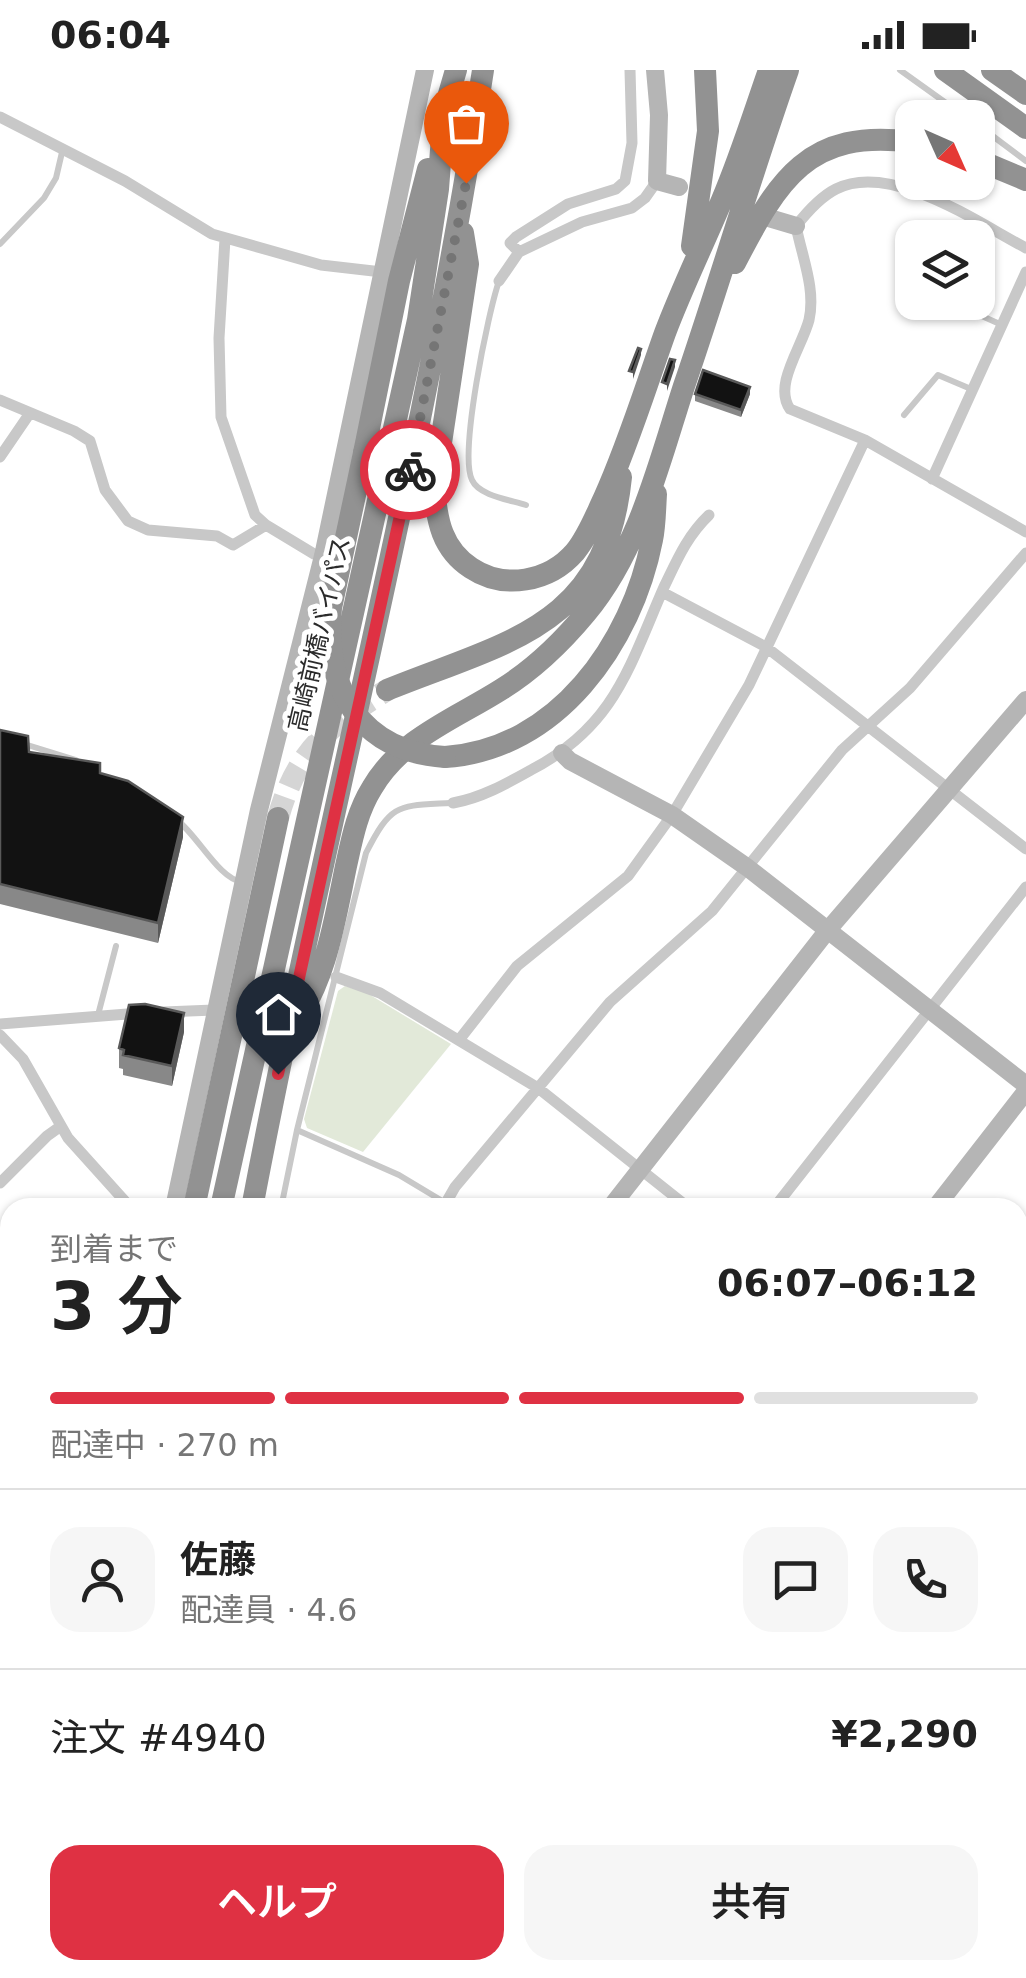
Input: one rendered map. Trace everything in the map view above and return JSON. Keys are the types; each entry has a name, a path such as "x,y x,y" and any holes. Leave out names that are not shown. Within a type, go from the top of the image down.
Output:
{"highway":[{"name":"高崎前橋バイパス","path":"223,1198 418,320 438,190 444,110 456,70"},
{"path":"254,1198 284,1040 407,483 460,221 484,70"},
{"path":"686,278 707,148 705,70"},
{"path":"460,221 468,264 434,489 436,518 451,550 469,566 493,578 517,581 550,571 583,541 624,454 686,278 722,202 769,70"},
{"path":"284,1040 309,1003 323,970 356,823 380,775 411,743 507,686 566,636 605,588 618,565 658,466 714,302 742,200 788,70"},
{"path":"945,70 1026,128"},
{"path":"992,70 1026,92"},
{"path":"1004,70 1026,92"},
{"path":"444,110 399,281 331,608 329,654 333,672 348,702 372,731 406,750 445,757 476,754 531,730 572,698 619,631 637,589 652,540 658,466"},
{"path":"714,302 768,200 794,170 830,148 874,140 895,141"},
{"path":"995,167 1026,180"},
{"path":"386,690 522,637 562,606 591,572 609,538 617,512 624,454"},
{"path":"196,1198 278,818"}],"street":[{"path":"176,1198 213,1031 214,1010 323,556 425,70"},
{"path":"519,252 510,243 528,229 568,204 616,190 625,181 632,142 630,70"},
{"path":"499,281 519,252 582,222 632,208 657,182 656,70"},
{"path":"0,116 212,234 321,265 382,272"},
{"path":"657,182 679,187"},
{"path":"796,226 814,205 835,190 862,182 880,182 910,189 1026,248"},
{"path":"769,218 796,226"},
{"path":"796,226 811,305 783,391 790,409 865,440 1026,532"},
{"path":"225,238 218,338 221,417 255,514 266,525 323,556"},
{"path":"932,479 1026,272"},
{"path":"0,400 74,431 90,442 110,501 128,521 164,532 217,536 233,545 266,525"},
{"path":"0,457 30,414"},
{"path":"458,1040 517,966 628,876 672,815 734,712 865,440"},
{"path":"453,803 489,792 578,741 616,694 686,540 708,515"},
{"path":"450,1198 610,1002 696,927 842,750 910,688 1026,553"},
{"path":"662,592 766,647 1026,849"},
{"path":"618,1198 827,931 1026,700"},
{"path":"562,753 570,762 672,815 748,868 1026,1088 943,1198"},
{"path":"782,1198 1026,887"},
{"path":"336,977 380,993 538,1088 677,1198"},
{"path":"0,1024 214,1010"},
{"path":"0,1035 23,1059 68,1138 121,1198"},
{"path":"0,1182 61,1126"}],"lane":[{"path":"900,70 942,100"},
{"path":"995,137 1026,160"},
{"path":"0,244 44,198 56,178 63,148"},
{"path":"499,281 481,364 468,454 470,476 480,489 526,505"},
{"path":"990,320 1003,326"},
{"path":"904,415 938,374 972,389"},
{"path":"19,742 92,769"},
{"path":"283,1198 366,853 384,820 404,806 453,803"},
{"path":"174,818 195,836 228,878 244,882"},
{"path":"98,1017 116,946"},
{"path":"297,1130 399,1174 434,1198"}],"green space":[{"path":"345,986 367,993 451,1044 363,1152 307,1128 304,1119 338,991"}],"building":[{"path":"638,348 641,349 633,372 629,371"},
{"path":"670,359 675,360 667,384 662,382"},
{"path":"703,370 750,387 741,410 695,394"},
{"path":"0,730 28,736 29,752 100,763 100,773 128,781 183,817 158,923 0,884"},
{"path":"145,1004 184,1013 172,1066 123,1055 124,1050 119,1048 129,1005"}],"tunnel":[{"path":"278,818 295,774 318,742 387,690"}],"way so far":[{"path":"410,470 466,183"}],"route":[{"path":"278,1074 410,470"}]}
